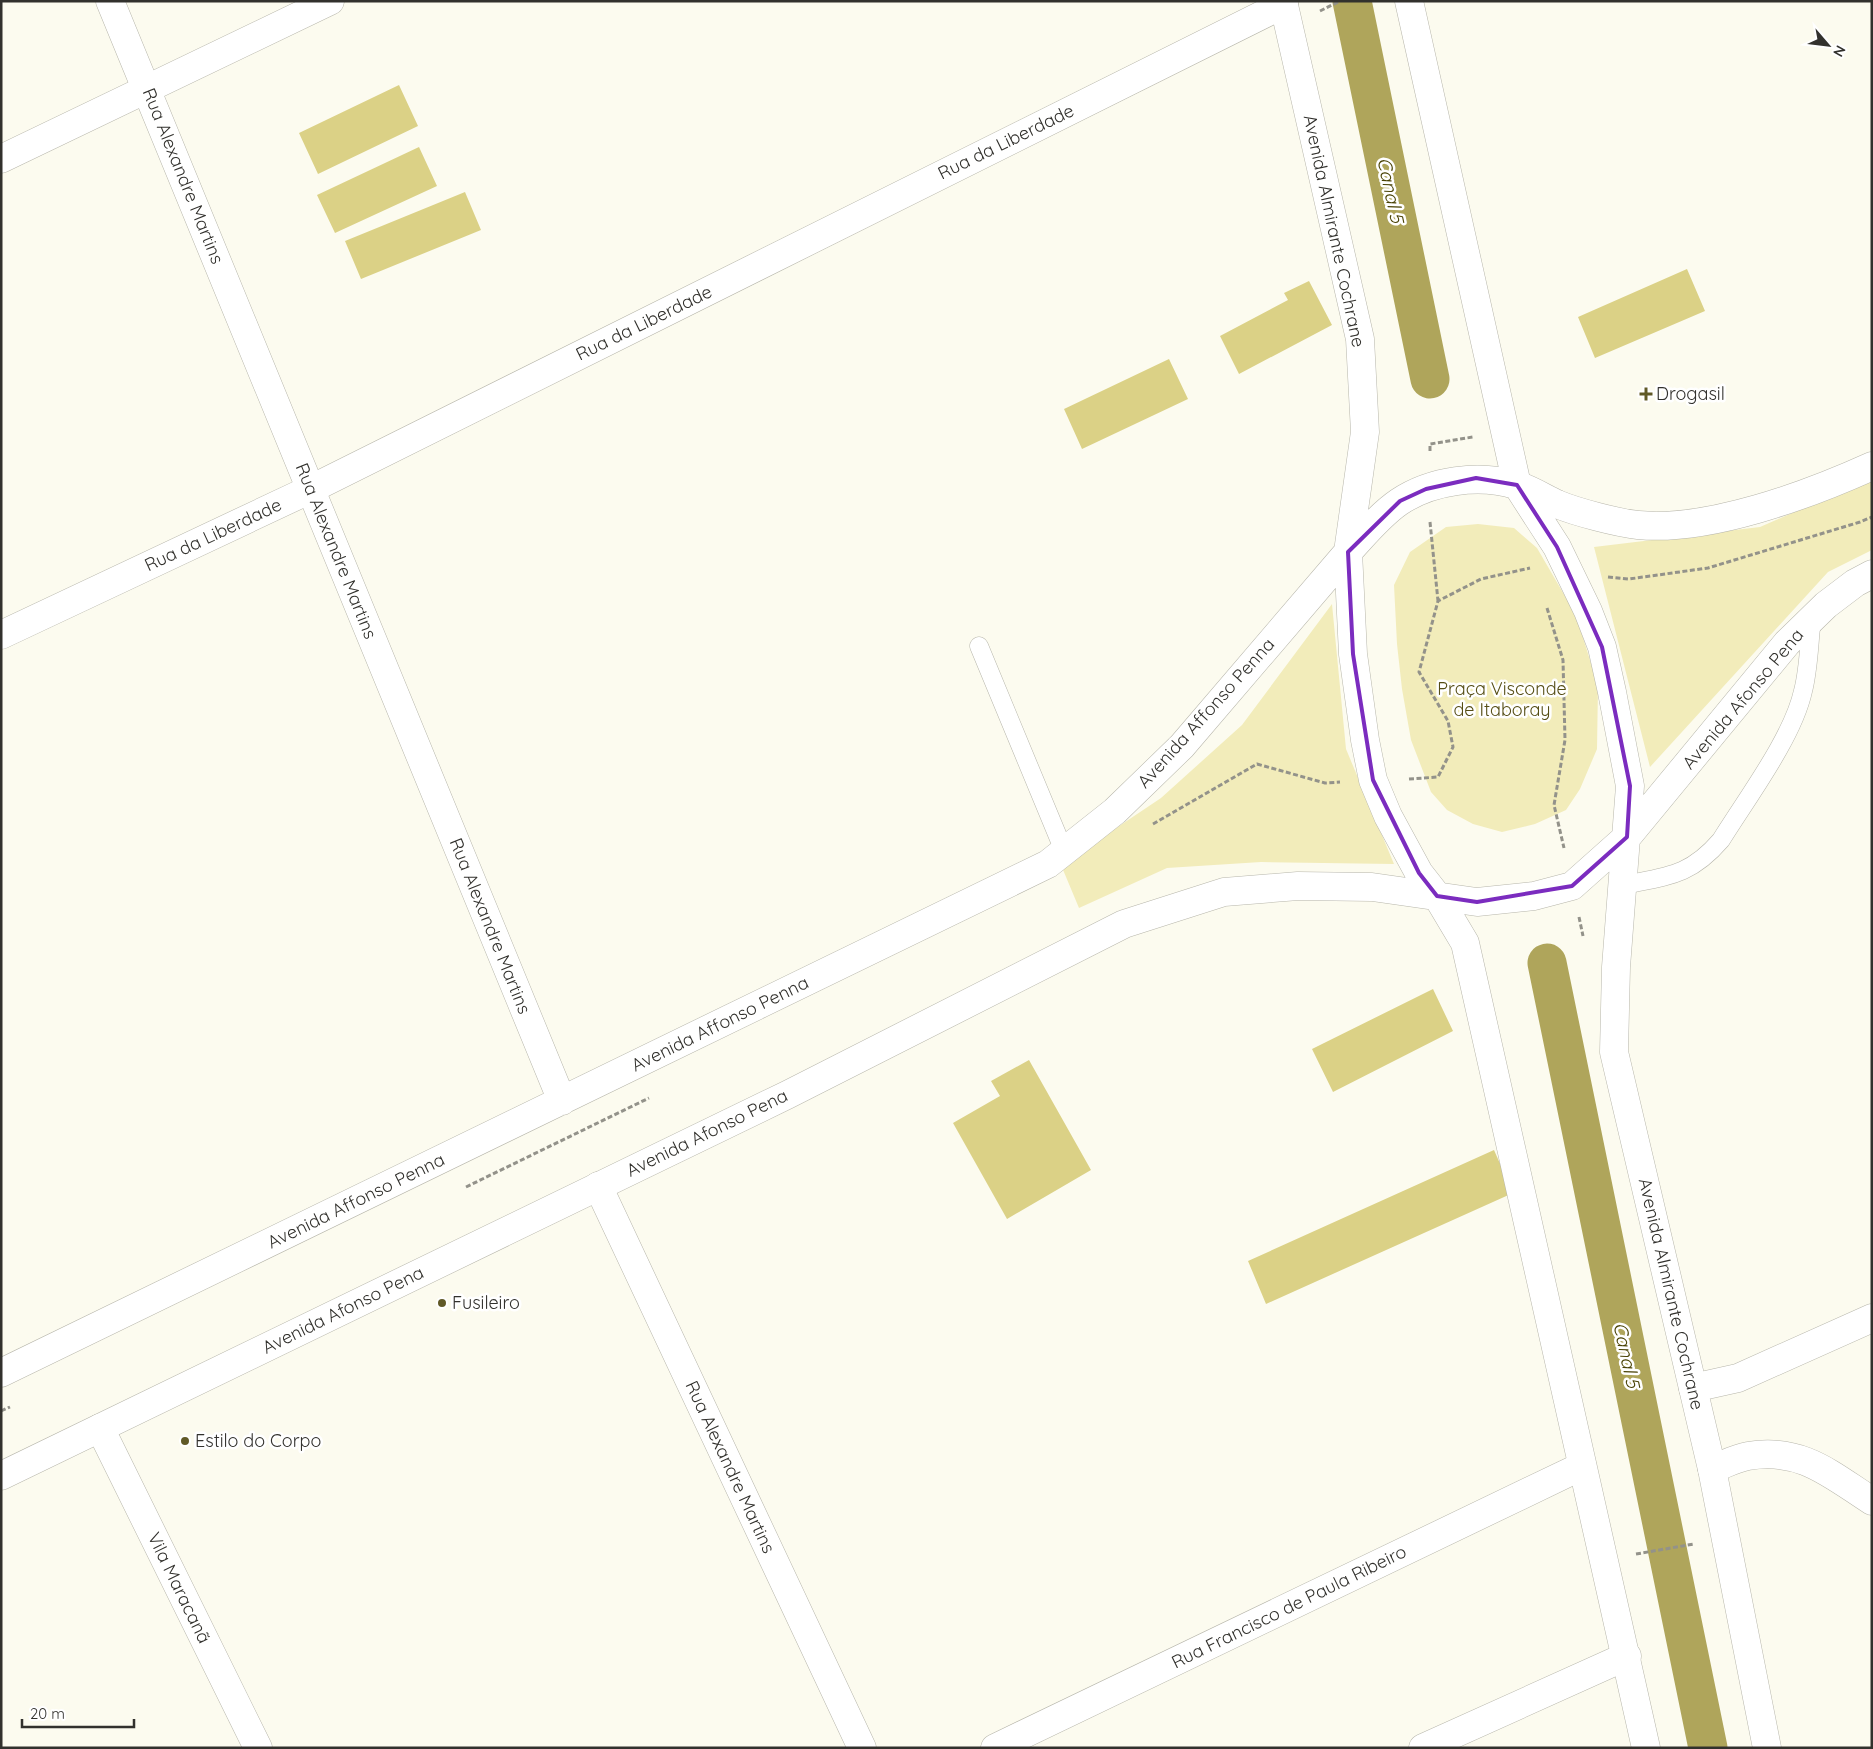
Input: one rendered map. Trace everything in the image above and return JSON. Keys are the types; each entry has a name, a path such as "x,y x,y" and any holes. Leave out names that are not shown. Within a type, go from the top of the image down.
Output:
{"main road":[{"name":"Rua Alexandre Martins","path":"110,1 562,1101"},
{"path":"1,159 330,1"},
{"path":"1409,1 1517,485 1560,505 1612,520 1637,525 1672,526 1710,520 1794,497 1872,466"},
{"name":"Avenida Almirante Cochrane","path":"1283,3 1360,339 1365,432 1348,552 1353,654 1365,740 1373,780 1388,816 1419,873 1437,896"},
{"name":"Rua da Liberdade","path":"1,635 311,489 1283,3"},
{"name":"Avenida Affonso Penna","path":"1,1374 1048,864 1115,811 1182,746 1348,552 1375,522 1400,501 1426,489 1476,478 1517,485"},
{"name":"Avenida Almirante Cochrane","path":"1517,485 1557,547 1588,611 1602,647 1612,692 1630,786 1624,885 1616,967 1614,1052 1712,1469 1767,1748"},
{"name":"Avenida Afonso Pena","path":"1,1476 787,1096 1124,924 1224,892 1298,886 1372,887 1478,902 1534,896 1572,886 1627,838 1787,643 1812,618 1854,583 1872,574"},
{"path":"1437,896 1465,943 1582,1466 1627,1656 1646,1748"},
{"name":"Rua Alexandre Martins","path":"598,1186 862,1748"},
{"path":"1693,1388 1738,1378 1872,1318"},
{"name":"Vila Maracanã","path":"100,1428 258,1748"},
{"path":"1712,1469 1747,1456 1786,1454 1818,1466 1872,1501"},
{"name":"Rua Francisco de Paula Ribeiro","path":"995,1748 1582,1466"},
{"path":"1423,1748 1627,1656"}],"lane":[{"path":"1624,885 1679,874 1694,866 1708,855 1722,840 1785,737 1796,713 1804,691 1812,618"},
{"path":"979,646 1064,851"}],"path":[{"path":"1257,764 1326,783 1438,777 1453,747 1448,721 1419,672 1438,601 1426,489 1430,444 1478,436"},
{"path":"1438,601 1481,579 1534,568 1629,580 1708,568 1872,517"},
{"path":"1604,1560 1695,1544"}],"highlighted area":[{"path":"1476,478 1517,485 1557,547 1602,647 1630,786 1627,837 1572,886 1477,902 1437,896 1419,873 1373,780 1353,654 1348,552 1400,501 1426,489"}],"green space":[{"path":"1872,478 1872,550 1828,572 1650,767 1594,547 1760,527"},
{"name":"Praça Visconde de Itaboray","path":"1478,524 1514,528 1537,548 1576,615 1598,686 1597,749 1580,789 1566,810 1535,824 1502,832 1473,824 1447,810 1431,792 1411,740 1402,689 1397,644 1394,585 1410,552 1446,527"},
{"path":"1332,604 1346,749 1394,864 1261,862 1167,868 1079,908 1061,865 1161,798 1242,725"}],"building":[{"path":"399,85 418,126 318,174 299,133"},
{"path":"419,147 437,186 335,233 317,195"},
{"path":"465,192 481,230 361,279 345,241"},
{"path":"1687,269 1705,311 1595,358 1578,317"},
{"path":"1309,281 1332,325 1239,374 1220,336 1288,300 1284,293"},
{"path":"1169,359 1188,399 1082,449 1064,409"},
{"path":"1433,989 1453,1031 1333,1092 1312,1049"},
{"path":"1029,1060 1091,1170 1007,1219 953,1123 1000,1096 991,1081"},
{"path":"1494,1150 1513,1193 1266,1304 1248,1261"}],"waterway":[{"name":"Canal 5","path":"1352,1 1430,379"},
{"name":"Canal 5","path":"1547,963 1708,1748"}],"place":[{"name":"Drogasil","path":"1646,394"},
{"name":"Fusileiro","path":"442,1303"},
{"name":"Estilo do Corpo","path":"185,1441"}]}
